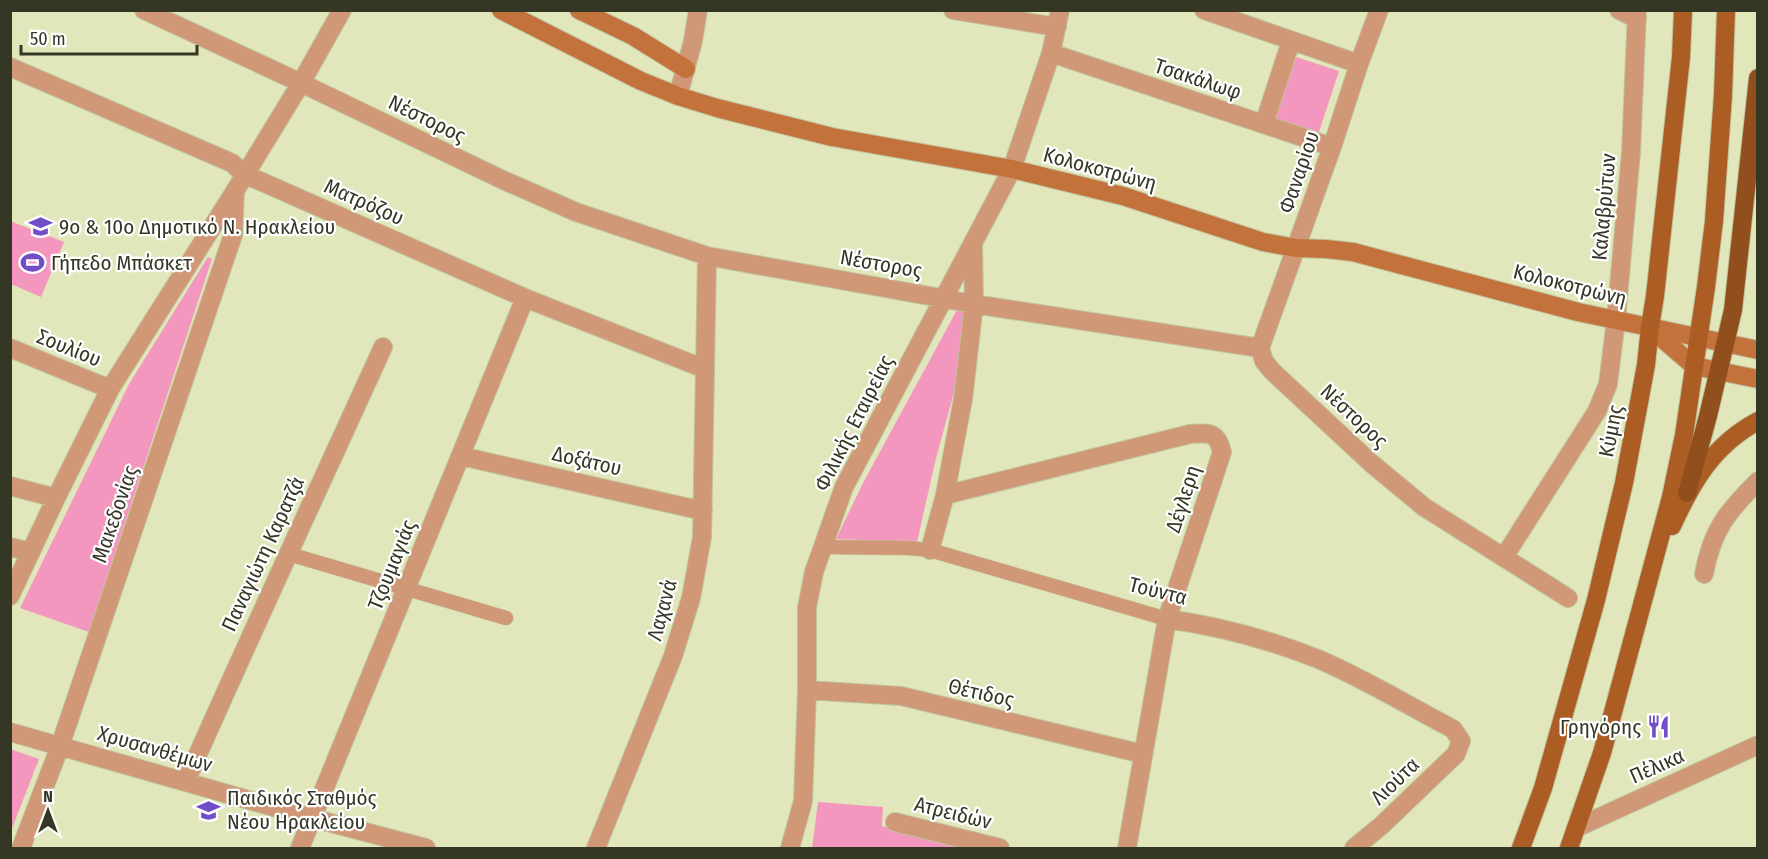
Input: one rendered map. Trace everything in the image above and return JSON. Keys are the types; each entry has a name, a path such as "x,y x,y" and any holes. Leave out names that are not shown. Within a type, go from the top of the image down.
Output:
{"highway":[{"path":"1687,493 1733,310 1758,78"}],"main road":[{"name":"Κύμης","path":"1521,849 1543,788 1596,600 1624,483 1646,365 1655,296 1681,57 1683,10"},
{"path":"1569,849 1602,753 1653,567 1684,435 1699,338 1713,221 1723,95 1726,10"},
{"path":"1653,567 1687,493 1707,463 1724,445 1746,427 1758,421"}],"street":[{"name":"Νέστορος","path":"144,10 503,180 576,212 707,256 974,304 1260,348 1264,360 1272,371 1371,463 1424,507 1568,598"},
{"name":"Μακεδονίας","path":"10,596 110,389 235,191 301,83 342,10"},
{"name":"Κολοκοτρώνη","path":"501,10 641,81 678,96 832,137 1012,169 1122,196 1263,242 1296,248 1353,252 1578,312 1758,350"},
{"path":"579,10 633,36 686,69"},
{"path":"678,96 693,41 698,10"},
{"path":"953,10 1059,19"},
{"path":"1204,10 1359,64"},
{"name":"Φαναρίου","path":"1260,348 1379,10"},
{"path":"1619,10 1637,14"},
{"name":"Καλαβρύτων","path":"1504,557 1597,411 1608,384 1631,152 1637,14"},
{"name":"Φιλικής Εταιρείας","path":"790,849 803,801 807,607 814,572 844,487 1012,169 1051,54 1059,19"},
{"path":"1264,124 1291,41"},
{"name":"Τσακάλωφ","path":"1051,54 1332,147"},
{"name":"Ματρόζου","path":"10,67 232,163 244,174 525,298 705,369"},
{"name":"Μακεδονίας","path":"21,849 60,746 233,235 235,191"},
{"name":"Φιλικής Εταιρείας","path":"930,550 945,495 963,399 974,304 973,243"},
{"name":"Λαχανά","path":"596,849 674,656 691,598 702,537 707,256"},
{"name":"Τζουμαγιάς","path":"300,849 525,298"},
{"path":"1650,327 1694,366 1758,379"},
{"name":"Παναγιώτη Καρατζά","path":"186,781 383,347"},
{"name":"Σουλίου","path":"10,348 110,389"},
{"name":"Δέγλερη","path":"945,495 1190,434 1213,435 1219,441 1222,452 1167,619 1127,849"},
{"name":"Δοξάτου","path":"461,456 703,511"},
{"path":"1704,574 1718,527 1733,506 1758,481"},
{"path":"10,486 56,498"},
{"path":"10,547 31,552"},
{"name":"Τούντα","path":"1167,619 1203,624 1318,659 1453,729 1461,741"},
{"name":"Θέτιδος","path":"807,690 901,696 1143,754"},
{"name":"Χρυσανθέμων","path":"10,732 426,849"},
{"name":"Λιούτα","path":"1354,849 1456,754 1461,741"},
{"name":"Πέλικα","path":"1576,828 1758,746"},
{"name":"Ατρειδών","path":"895,822 1000,849"}],"lane":[{"name":"Τούντα","path":"823,547 930,550 1167,619"},
{"path":"289,554 506,618"}],"shaded area":[{"path":"1293,56 1339,71 1318,135 1272,120"},
{"name":"Γήπεδο Μπάσκετ","path":"10,221 64,242 41,297 11,284"},
{"path":"208,257 212,259 89,632 20,608 129,384"},
{"path":"958,308 976,312 935,462 917,542 836,539 863,483"},
{"path":"10,749 39,759 11,831 10,831"},
{"path":"818,802 883,807 882,826 972,848 812,848"}],"place":[{"name":"9ο & 10ο Δημοτικό Ν. Ηρακλείου","path":"41,227"},
{"name":"Γήπεδο Μπάσκετ","path":"33,263"},
{"name":"Γρηγόρης","path":"1659,727"},
{"name":"Παιδικός Σταθμός Νέου Ηρακλείου","path":"209,810"}]}
